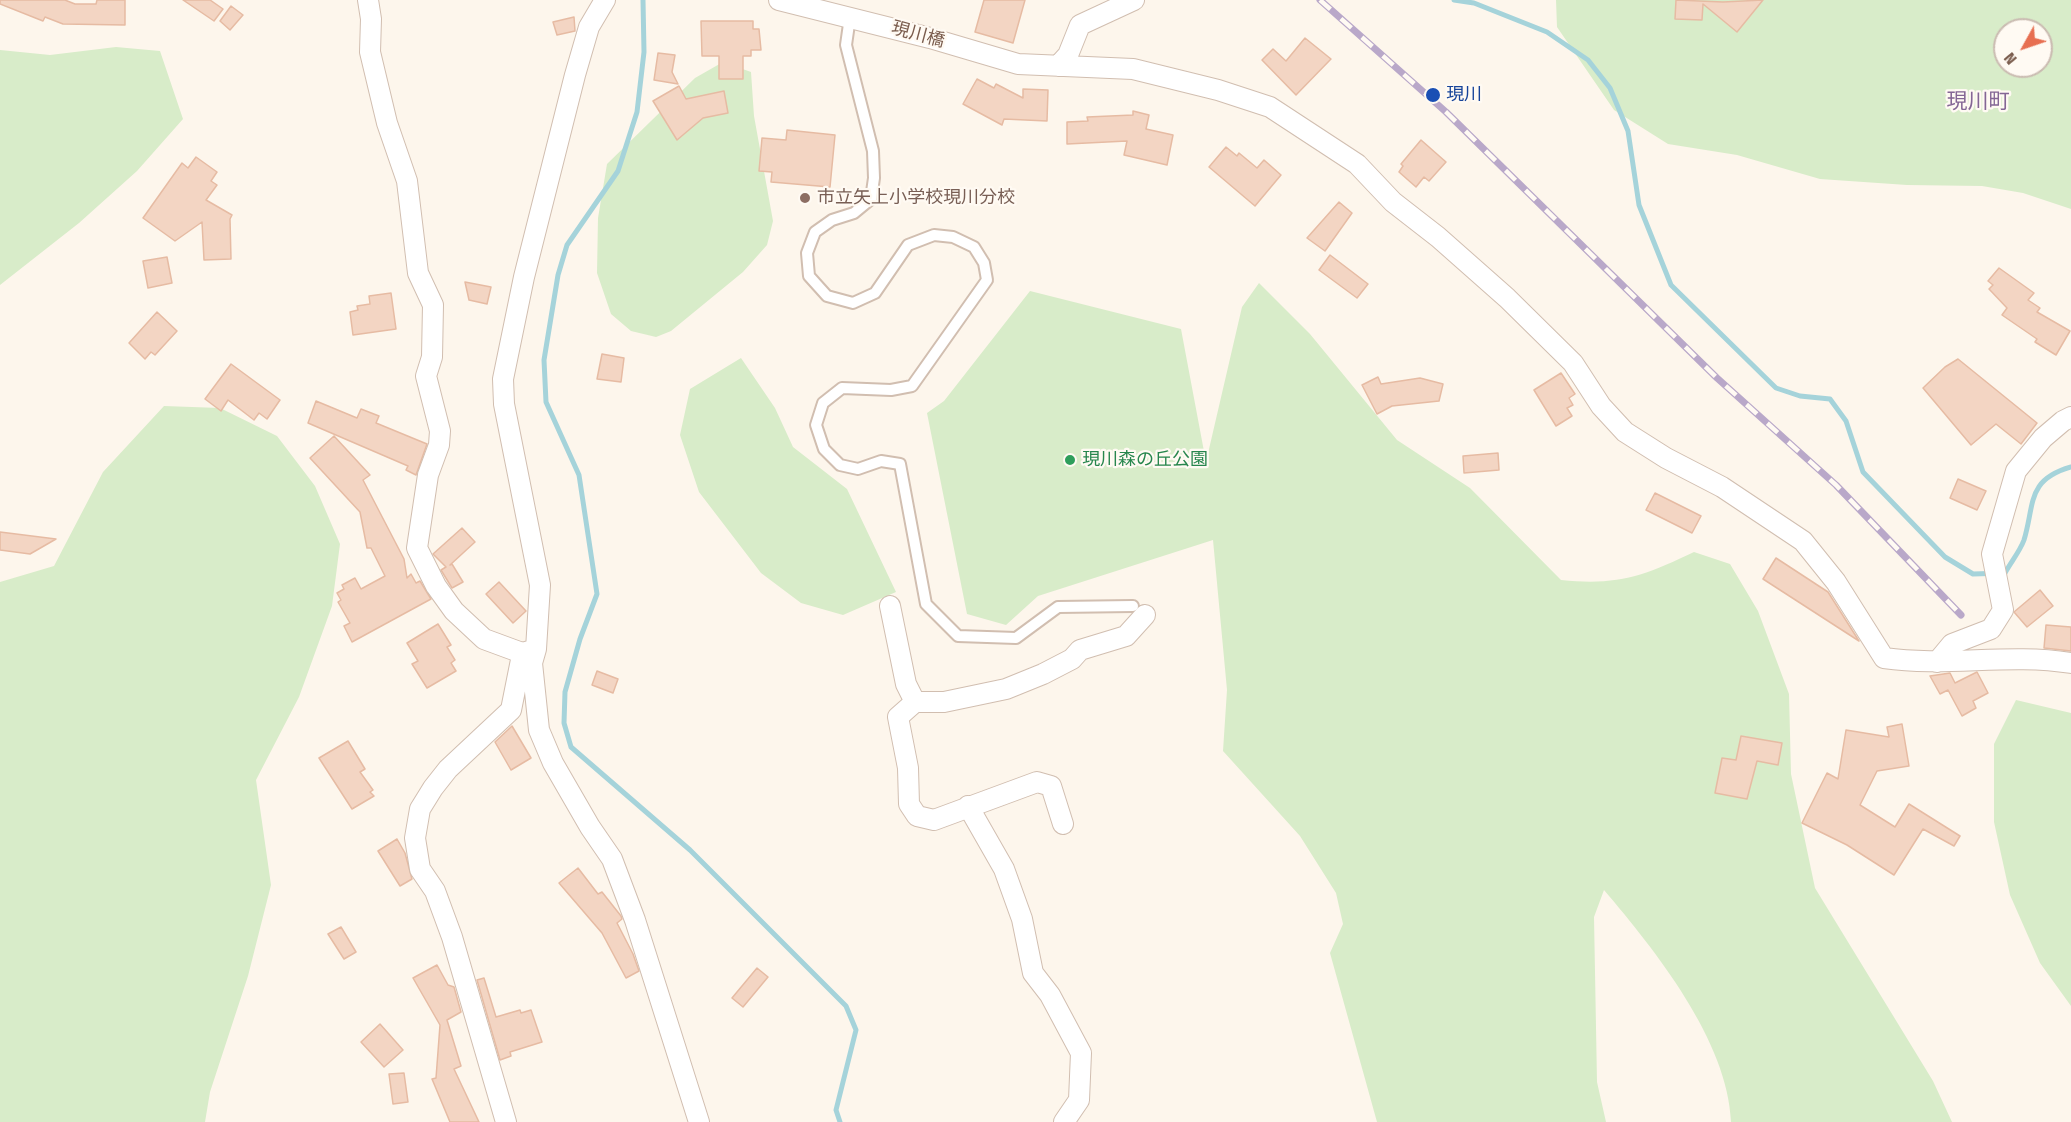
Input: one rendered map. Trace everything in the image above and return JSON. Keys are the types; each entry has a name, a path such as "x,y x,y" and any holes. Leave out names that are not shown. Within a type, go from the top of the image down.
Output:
{"street":[{"path":"368,0 371,19 370,52 387,123 407,181 418,273 433,305 432,357 426,376 440,431 439,445 428,475 417,548 436,586 454,611 484,639 534,656"},
{"path":"605,0 589,27 527,266 503,379 504,404 540,585 534,656 539,730 564,781 612,859 635,920 699,1122"},
{"name":"現川橋","path":"779,0 850,17 1018,64 1133,69 1218,90 1270,107 1310,131 1357,164 1394,202 1438,237 1524,315 1573,363 1602,406 1625,432 1666,458 1722,487 1803,541 1836,582 1884,658 1937,662"},
{"path":"1058,66 1068,55 1080,25 1134,0"},
{"path":"1937,662 1952,644 1991,629 2003,610 1992,554 2016,471 2043,438 2062,421 2071,417"},
{"path":"890,606 906,684 915,702"},
{"path":"1063,824 1051,786 1036,782 933,820 917,816 909,804 908,768 898,717 915,702 944,702 1006,689 1043,674 1072,658 1080,650 1126,636 1139,610"},
{"path":"506,1122 452,937 435,891 420,870 414,838 420,809 433,788 455,762 511,710 521,660 534,656"},
{"path":"1937,662 2047,659 2071,663"},
{"path":"968,806 1004,869 1022,918 1033,972 1050,995 1081,1053 1079,1100 1064,1122"}],"lane":[{"path":"850,17 846,45 873,151 874,177 871,199 854,213 832,220 815,232 807,253 809,276 827,296 853,303 876,293 908,245 934,235 953,237 974,247 984,263 987,280 912,386 891,390 842,388 823,403 816,425 824,449 840,465 858,469 881,461 900,464 926,604 958,636 1016,638 1058,607 1139,610"}],"green space":[{"path":"1556,0 2071,0 2071,209 2023,193 1982,186 1907,185 1820,179 1737,155 1668,144 1614,110 1557,27"},
{"path":"116,47 160,51 183,119 137,171 79,223 0,285 0,50 50,55"},
{"path":"723,62 751,72 754,116 773,221 767,245 743,272 671,331 656,337 631,331 611,314 597,273 598,218 607,164 695,78"},
{"path":"1259,283 1310,334 1397,440 1470,488 1561,580 1598,582 1630,577 1694,552 1730,564 1758,611 1789,694 1791,774 1815,888 1933,1081 1952,1122 1731,1122 1727,1091 1717,1060 1703,1029 1666,968 1604,890 1594,917 1597,1082 1606,1122 1377,1122 1330,953 1343,924 1336,893 1300,836 1223,751 1227,690 1213,540 1038,596 1006,625 967,614 927,413 944,401 1030,291 1181,329 1206,462 1242,307"},
{"path":"741,358 775,408 793,447 847,489 896,592 843,615 801,603 761,573 699,492 680,435 690,389"},
{"path":"164,406 220,408 277,436 315,486 340,544 332,606 299,697 256,780 271,885 248,976 210,1092 205,1122 0,1122 0,582 54,566 103,472"},
{"path":"2016,700 2071,713 2071,1006 2040,963 2010,895 1994,822 1994,744"}],"building":[{"path":"0,0 65,0 75,4 96,4 97,0 125,0 125,25 63,24 45,17 43,21 0,4"},
{"path":"183,0 210,0 223,9 214,21"},
{"path":"984,0 1025,0 1013,43 975,32"},
{"path":"1676,0 1723,2 1763,0 1737,32 1703,4 1702,20 1675,19"},
{"path":"231,6 243,15 230,30 220,21"},
{"path":"574,17 575,31 557,35 553,22"},
{"path":"701,21 753,21 753,29 759,29 761,50 751,50 751,56 743,56 743,79 719,79 719,56 702,56"},
{"path":"1305,38 1331,59 1296,95 1262,60 1273,49 1286,61"},
{"path":"658,53 675,55 672,72 678,84 654,80"},
{"path":"977,79 994,88 996,84 1023,98 1023,89 1048,90 1047,121 1004,119 1002,125 963,104"},
{"path":"679,86 686,99 724,91 728,113 703,118 677,140 653,101"},
{"path":"1133,111 1149,115 1146,129 1173,135 1167,165 1124,155 1127,141 1067,144 1067,122 1088,121 1087,117 1133,115"},
{"path":"787,130 835,135 830,187 771,182 772,172 759,171 762,138 786,140"},
{"path":"1421,140 1446,162 1429,181 1424,177 1416,187 1399,172 1403,166 1401,164"},
{"path":"1226,147 1237,156 1239,153 1257,168 1264,160 1281,175 1255,206 1209,167"},
{"path":"196,157 217,172 211,181 217,185 206,200 232,215 230,219 231,259 204,260 202,222 175,241 143,218 182,163 188,168"},
{"path":"1339,202 1352,213 1325,251 1307,238"},
{"path":"1330,255 1368,284 1357,298 1319,270"},
{"path":"167,257 172,283 148,288 143,261"},
{"path":"1999,268 2034,293 2028,300 2040,308 2037,312 2070,331 2056,355 2035,342 2037,339 2002,315 2007,308 1989,289 1993,285 1988,281"},
{"path":"465,282 491,287 487,304 469,300"},
{"path":"391,293 396,329 353,335 350,312 358,310 357,306 370,304 369,296"},
{"path":"157,312 177,331 155,355 151,352 145,359 129,343"},
{"path":"602,354 624,358 621,382 597,379"},
{"path":"1958,359 2037,423 2021,444 1996,424 1971,445 1923,388 1945,367"},
{"path":"231,364 280,400 267,419 259,413 254,420 228,400 221,411 205,399"},
{"path":"1561,373 1575,394 1569,398 1573,405 1567,408 1572,416 1556,426 1534,390"},
{"path":"1378,377 1381,384 1420,378 1443,384 1439,401 1392,406 1377,414 1362,385"},
{"path":"316,401 357,418 361,409 379,416 376,423 427,444 416,475 406,470 408,466 308,423"},
{"path":"334,436 370,475 363,480 404,559 407,578 411,574 416,583 420,581 431,599 352,642 344,626 350,623 338,602 341,600 337,593 344,589 342,585 355,578 361,589 385,576 371,548 367,548 360,512 310,458"},
{"path":"1498,453 1499,470 1464,473 1463,456"},
{"path":"1958,479 1986,491 1977,510 1950,498"},
{"path":"1655,493 1701,516 1692,533 1646,510"},
{"path":"462,528 475,542 450,565 452,564 463,582 452,588 441,570 446,567 433,554"},
{"path":"0,532 56,539 30,554 0,550"},
{"path":"1776,558 1828,592 1859,641 1763,579"},
{"path":"499,582 526,611 513,623 486,594"},
{"path":"2040,590 2053,606 2027,627 2014,612"},
{"path":"438,624 451,645 447,647 455,660 451,663 456,671 427,688 412,664 418,661 407,643"},
{"path":"2046,625 2071,627 2071,651 2044,648"},
{"path":"597,671 618,679 613,693 592,685"},
{"path":"1977,672 1988,693 1973,701 1976,708 1962,716 1948,690 1940,694 1930,676 1950,673 1955,683"},
{"path":"1902,724 1909,766 1877,771 1860,805 1895,827 1909,804 1960,836 1954,846 1923,829 1894,875 1847,845 1802,823 1827,773 1838,779 1846,730 1889,737 1887,727"},
{"path":"512,726 531,758 511,770 495,742"},
{"path":"1741,736 1782,743 1778,765 1757,761 1747,799 1715,793 1722,758 1736,760"},
{"path":"348,741 365,769 360,772 373,790 370,792 374,796 352,809 319,758"},
{"path":"397,839 405,853 412,879 400,886 378,851"},
{"path":"578,868 598,894 602,892 621,916 622,919 617,923 639,971 626,978 602,933 559,883"},
{"path":"341,927 356,952 344,959 328,934"},
{"path":"437,965 448,985 454,987 461,1012 447,1020 461,1066 454,1069 479,1122 450,1122 432,1079 436,1078 440,1025 413,978"},
{"path":"757,968 768,977 743,1007 732,998"},
{"path":"484,978 496,1017 520,1010 521,1013 531,1010 542,1042 510,1052 511,1056 500,1060 477,980"},
{"path":"380,1024 403,1050 384,1067 361,1042"},
{"path":"404,1073 408,1102 393,1104 389,1074"}],"waterway":[{"path":"643,0 644,52 637,112 618,171 567,245 558,275 544,360 546,402 579,475 597,594 580,639 565,692 564,723 571,747 690,850 846,1006 856,1030 836,1110 840,1122"},
{"path":"1454,0 1474,3 1547,32 1588,60 1610,88 1628,131 1639,205 1671,285 1776,388 1800,396 1830,399 1846,421 1863,472 1945,557 1973,574 2005,573 2024,540 2039,486 2057,472 2071,467"}],"railway":[{"path":"1320,0 1446,112 1717,378 1836,485 1961,615"}],"place":[{"name":"現川","path":"1433,95"},
{"name":"市立矢上小学校現川分校","path":"805,198"},
{"name":"現川森の丘公園","path":"1070,460"}],"district":[{"name":"現川町","path":"1978,102"}]}
